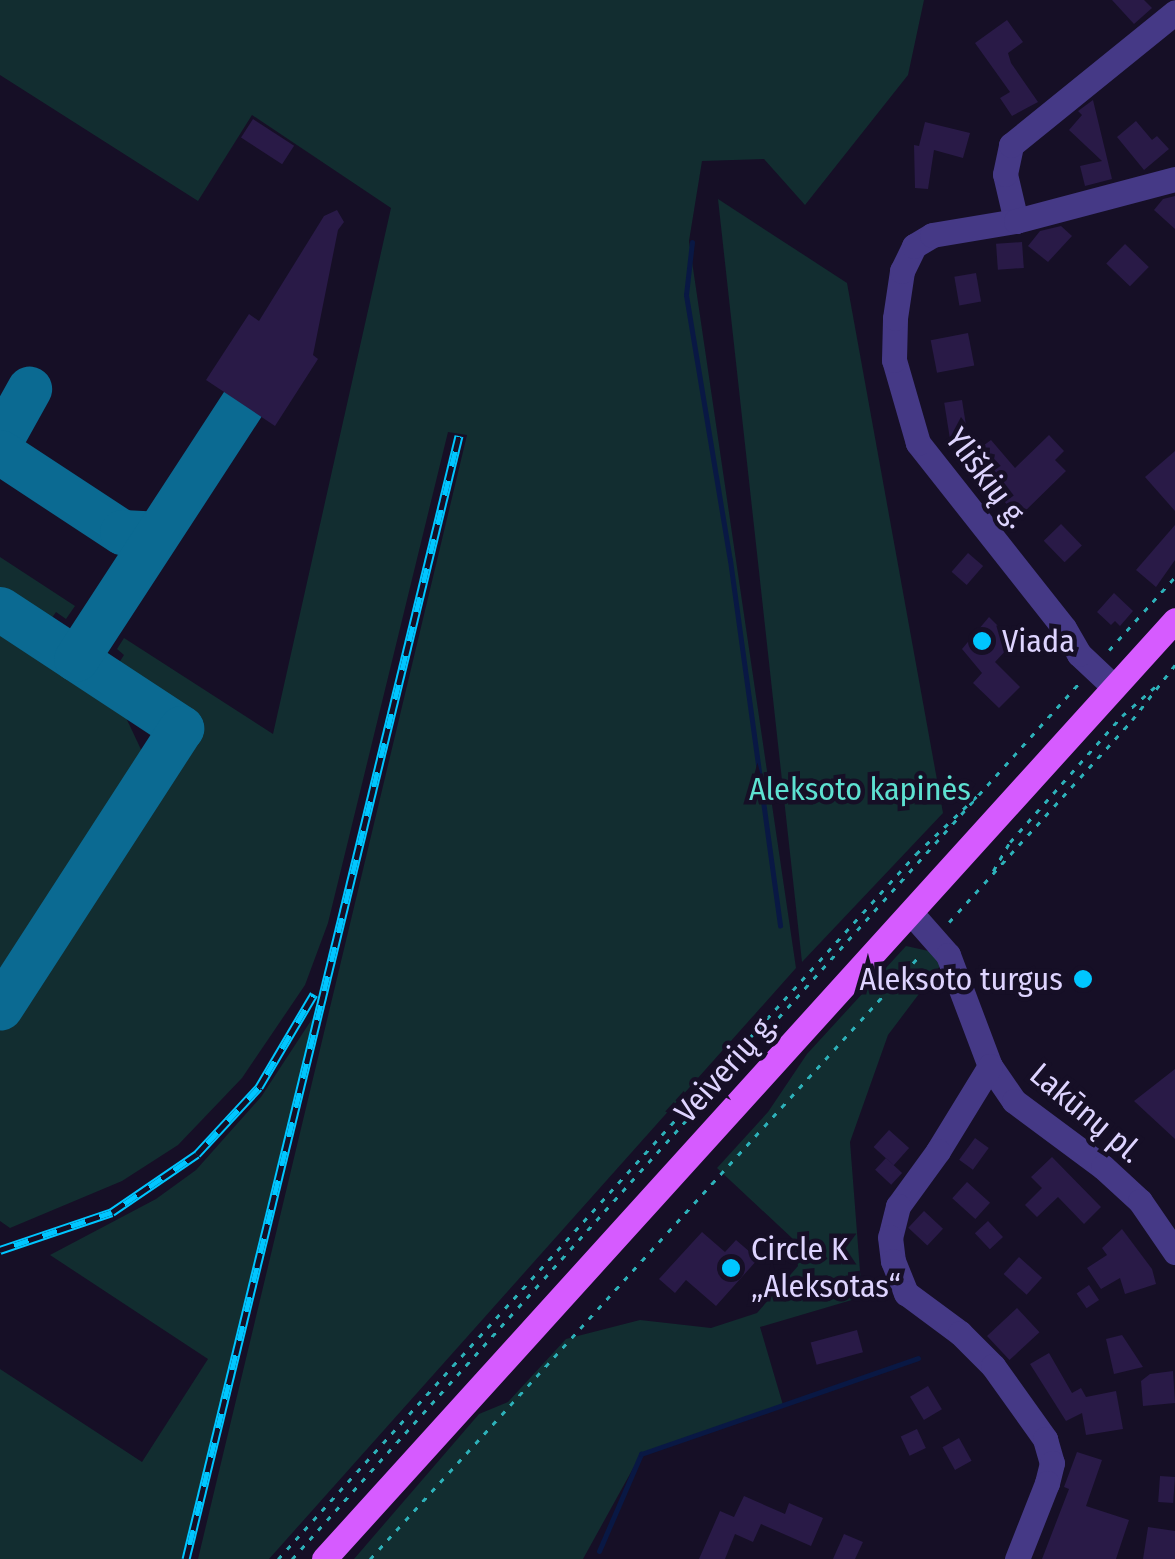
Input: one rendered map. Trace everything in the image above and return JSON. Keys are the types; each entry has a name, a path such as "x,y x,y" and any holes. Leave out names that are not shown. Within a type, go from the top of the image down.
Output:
{"main road":[{"name":"Veiverių g.","path":"324,1559 1173,626"}],"street":[{"path":"1016,222 1004,174 1010,145 1175,12"},
{"name":"Yliškių g.","path":"1114,687 1093,668 918,443 894,360 902,271 914,246 932,235 1016,222 1175,179"},
{"name":"Lakūnų pl.","path":"911,913 948,955 990,1066 1014,1101 1103,1167 1140,1202 1175,1252"},
{"path":"990,1066 938,1151 898,1206 890,1237 906,1293 960,1333 993,1366 1045,1439 1052,1463 1017,1559"}],"path":[{"path":"292,1559 1175,577"},
{"path":"370,1559 935,938 1175,665"},
{"path":"990,876 1022,828 1122,716 1163,680"},
{"path":"278,1559 916,854 987,788"}],"green space":[{"path":"0,0 924,0 908,75 805,205 764,159 702,161 689,241 796,968 269,1559 198,1559 467,435 448,432 328,923 305,985 242,1078 178,1145 122,1181 10,1228 0,1221 0,1031 204,723 117,666 124,655 117,649 124,638 273,734 391,208 252,115 198,201 0,75"},
{"name":"Aleksoto kapinės","path":"718,199 847,283 943,813 802,962"},
{"path":"0,557 75,606 66,619 56,612 49,622 0,589"},
{"path":"0,627 121,707 145,758 0,978"},
{"path":"906,946 933,952 940,966 888,1035 850,1142 862,1297 760,1327 783,1405 641,1454 583,1559 354,1559 479,1414 508,1402 566,1339 640,1320 711,1328 757,1313 798,1266 793,1239 717,1168 768,1112 807,1054"},
{"path":"314,1016 182,1559 0,1559 0,1369 142,1462 208,1359 50,1255 156,1199 196,1170 261,1097"}],"building":[{"path":"1112,0 1144,0 1152,8 1134,24"},
{"path":"1007,20 1023,42 1008,53 1011,63 1038,102 1012,116 1000,98 1010,92 975,43"},
{"path":"1093,100 1112,179 1085,186 1080,166 1102,161 1069,130 1082,115 1078,111"},
{"path":"253,119 294,146 282,164 241,137"},
{"path":"1136,121 1152,140 1157,136 1169,149 1144,170 1117,137"},
{"path":"925,122 970,133 963,158 934,150 928,189 915,188 914,145 919,146"},
{"path":"1175,196 1175,229 1154,210 1163,199"},
{"path":"337,210 344,222 338,230 313,355 318,359 275,426 206,380 249,314 259,321 324,216"},
{"path":"1061,226 1072,236 1048,262 1028,246 1040,231"},
{"path":"1022,242 1024,268 998,270 996,244"},
{"path":"1125,244 1149,267 1130,286 1106,263"},
{"path":"976,273 981,302 959,305 954,277"},
{"path":"968,333 974,365 937,373 931,340"},
{"path":"962,400 968,436 950,438 944,403"},
{"path":"1049,435 1064,451 1055,460 1066,471 1019,517 1001,498 1006,493 972,454 991,440 1015,468"},
{"path":"1175,451 1175,511 1145,477"},
{"path":"1061,524 1082,546 1065,562 1044,541"},
{"path":"1175,525 1175,560 1156,587 1136,570"},
{"path":"968,553 983,566 967,585 952,572"},
{"path":"1114,593 1133,611 1120,626 1115,621 1111,625 1097,612"},
{"path":"989,617 1005,633 1000,639 1009,647 995,662 1020,687 999,708 973,683 982,673 962,649"},
{"path":"1175,1069 1175,1139 1134,1101"},
{"path":"889,1130 909,1148 894,1165 874,1147"},
{"path":"975,1138 989,1148 973,1170 959,1160"},
{"path":"1052,1157 1101,1207 1084,1224 1058,1197 1037,1217 1025,1205 1042,1188 1031,1177"},
{"path":"886,1158 902,1173 891,1185 875,1170"},
{"path":"967,1182 990,1203 975,1219 952,1198"},
{"path":"924,1211 943,1229 927,1246 908,1228"},
{"path":"988,1221 1003,1237 990,1249 975,1233"},
{"path":"1122,1229 1152,1269 1156,1284 1125,1294 1120,1278 1101,1289 1087,1268 1107,1255 1102,1248"},
{"path":"702,1232 725,1252 736,1240 758,1259 716,1306 686,1280 675,1293 659,1279"},
{"path":"1019,1257 1042,1278 1027,1295 1004,1274"},
{"path":"1089,1285 1099,1300 1087,1308 1077,1293"},
{"path":"1017,1308 1040,1332 1010,1360 987,1336"},
{"path":"857,1330 863,1352 817,1365 811,1342"},
{"path":"1122,1335 1143,1367 1114,1374 1106,1339"},
{"path":"1049,1353 1072,1393 1081,1388 1086,1397 1116,1391 1123,1429 1086,1435 1082,1413 1066,1421 1030,1364"},
{"path":"1173,1371 1175,1403 1143,1406 1141,1381 1150,1374"},
{"path":"928,1386 942,1409 924,1420 910,1397"},
{"path":"917,1429 926,1448 910,1456 901,1437"},
{"path":"959,1438 972,1461 955,1470 942,1447"},
{"path":"1077,1452 1102,1460 1086,1506 1129,1520 1116,1559 1042,1559 1069,1489 1064,1487"},
{"path":"1160,1476 1175,1477 1173,1503 1158,1502"},
{"path":"744,1496 785,1514 789,1503 823,1518 811,1546 761,1524 753,1542 735,1534 725,1559 699,1559 720,1511 734,1517"},
{"path":"1148,1527 1175,1531 1175,1559 1143,1559"},
{"path":"844,1534 863,1542 855,1559 833,1559"}],"waterway":[{"path":"692,242 686,295 730,560 780,926"},
{"path":"599,1551 641,1454 918,1358"}],"taxiway":[{"path":"0,441 29,389"},
{"path":"76,659 242,404"},
{"path":"0,452 122,532 156,534"},
{"path":"0,609 181,728 0,1008"}],"railway":[{"path":"186,1559 459,436"},
{"path":"0,1250 112,1212 197,1154 259,1087 314,994"}],"place":[{"name":"Viada","path":"982,641"},
{"name":"Aleksoto turgus","path":"1083,979"},
{"name":"Circle K „Aleksotas“","path":"731,1268"}]}
